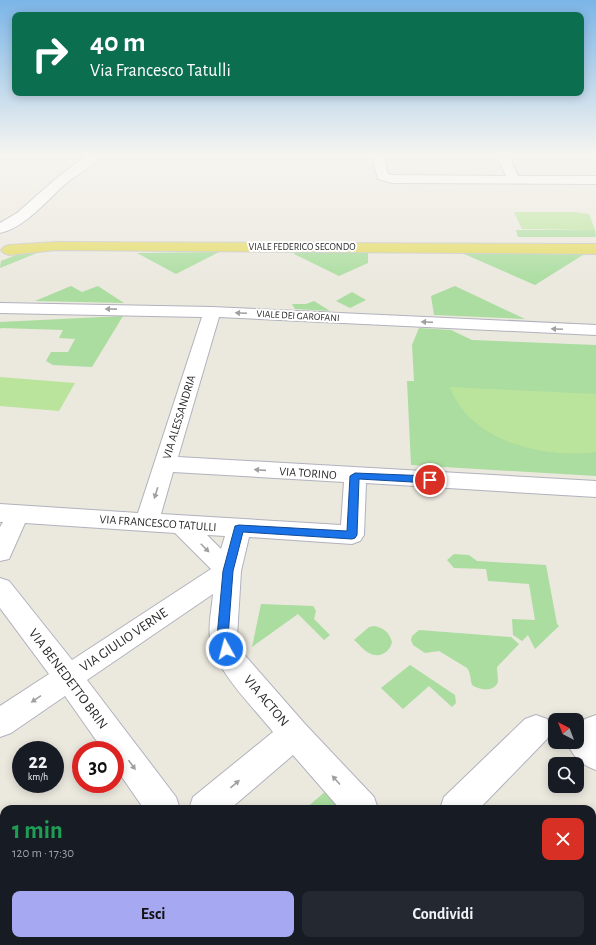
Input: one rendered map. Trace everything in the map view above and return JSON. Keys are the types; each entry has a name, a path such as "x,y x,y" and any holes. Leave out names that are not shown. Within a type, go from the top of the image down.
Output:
{"main road":[{"name":"VIALE FEDERICO SECONDO","path":"4,241 263,243 596,242"},
{"name":"VIALE FEDERICO SECONDO","path":"4,241 56,246 596,249"}],"street":[{"path":"4,241 21,221 22,216 42,198"},
{"name":"VIALE DEI GAROFANI","path":"0,308 212,312 596,330"},
{"name":"VIA ALESSANDRIA","path":"147,522 212,312"},
{"name":"VIA TORINO","path":"165,464 355,476 596,488"},
{"name":"VIA FRANCESCO TATULLI","path":"9,514 352,535 355,476"},
{"path":"0,552 9,514"},
{"path":"181,524 228,571"},
{"name":"VIA ACTON","path":"239,528 228,571 223,637 226,649 232,661 294,734 358,805"},
{"name":"VIA GIULIO VERNE","path":"0,723 228,571"},
{"name":"VIA BENEDETTO BRIN","path":"0,588 68,677 161,805"},
{"path":"460,805 536,729"},
{"path":"210,805 294,734"}],"green space":[{"path":"514,212 575,212 589,214 595,230 522,229"},
{"path":"516,230 595,230 596,237 518,237"},
{"path":"294,251 368,252 368,263 339,276 294,254"},
{"path":"219,252 176,274 137,253"},
{"path":"37,253 0,268 1,261 16,255"},
{"path":"462,253 586,253 535,285"},
{"path":"71,286 82,292 98,286 124,303 35,301"},
{"path":"455,286 525,319 434,315 431,296"},
{"path":"352,292 366,300 350,308 336,301"},
{"path":"314,301 330,311 295,309 292,304 306,304"},
{"path":"123,316 92,367 53,365 46,361 51,352 68,352 75,339 59,338 63,330 0,329 0,322"},
{"path":"419,328 451,330 472,340 596,345 596,476 411,465 407,381 414,381 412,345"},
{"path":"0,377 75,383 59,411 0,406"},
{"path":"450,387 596,394 596,452 554,453 511,443 491,434 474,421 460,406"},
{"path":"454,554 469,555 477,561 546,565 557,624 559,626 535,649 528,635 522,641 513,635 512,619 535,620 529,584 488,581 486,569 454,568 447,560"},
{"path":"261,604 313,606 316,611 314,619 330,635 324,640 298,614 252,647"},
{"path":"374,626 386,631 392,642 389,649 384,654 373,655 354,640 369,627"},
{"path":"419,630 511,637 519,644 497,667 498,681 496,685 490,689 483,689 472,685 467,668 439,651 425,653 413,645 411,640 412,636"},
{"path":"410,665 455,695 456,703 452,707 429,686 403,709 381,688"},
{"path":"326,791 338,805 310,805"}],"route":[{"path":"226,649 223,637 228,571 239,528 352,535 355,476 430,480"}]}
